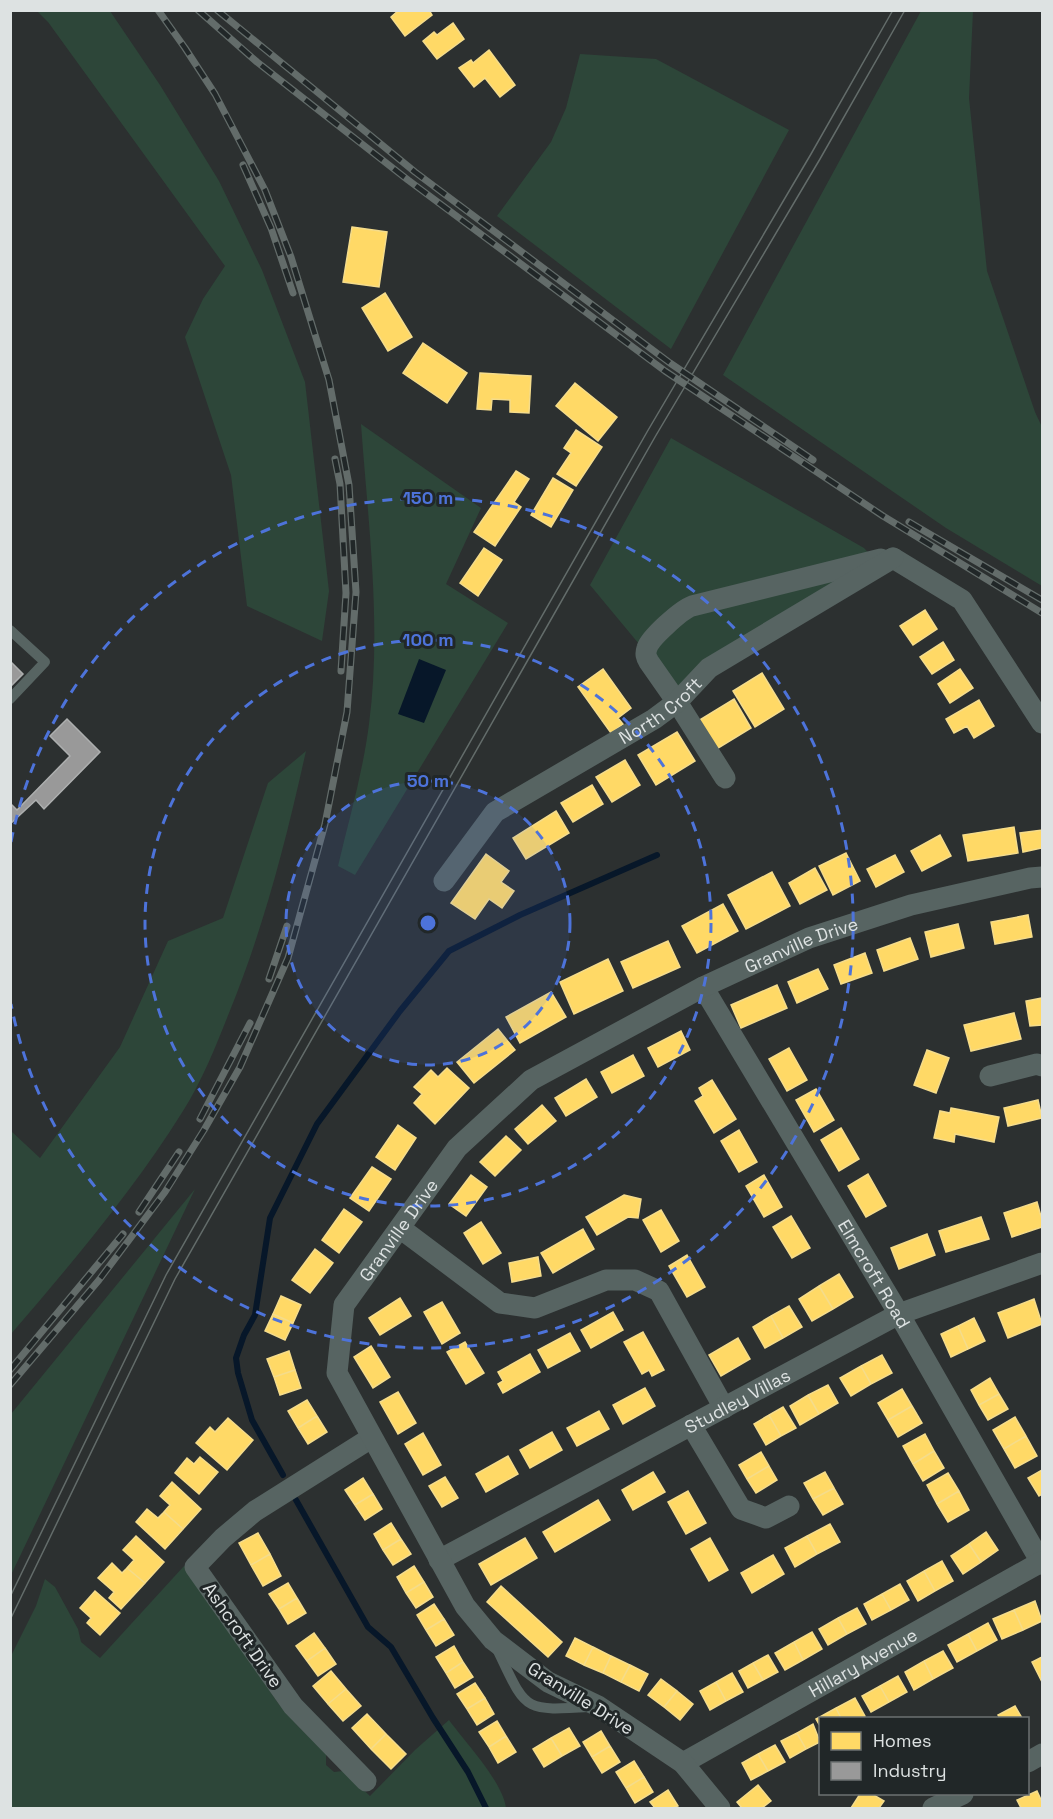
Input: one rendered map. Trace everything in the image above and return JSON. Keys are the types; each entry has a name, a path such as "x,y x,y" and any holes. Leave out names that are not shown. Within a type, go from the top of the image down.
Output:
{"street":[{"name":"North Croft","path":"444,881 495,812 654,719 678,702 709,668 893,558"},
{"path":"725,778 678,702 646,657 648,645 683,609 877,559 893,558 962,600 1042,723"},
{"name":"Granville Drive","path":"720,1809 683,1763 598,1706 548,1682 493,1640 465,1606 337,1373 344,1305 457,1149 531,1080 703,987 809,938 911,905 1030,878 1042,878"},
{"name":"Elmcroft Road","path":"703,987 899,1314 1042,1563"},
{"path":"990,1076 1037,1064 1042,1066"},
{"path":"399,1228 500,1303 535,1308 606,1280 635,1280 659,1291 724,1407"},
{"name":"Studley Villas","path":"439,1560 899,1314 1042,1263"},
{"name":"Studley Villas","path":"691,1425 741,1509 766,1518 789,1506"},
{"name":"Ashcroft Drive","path":"366,1781 338,1762 293,1706 195,1567 223,1538 255,1511 371,1438"},
{"name":"Hillary Avenue","path":"683,1763 1042,1563"},
{"path":"933,1809 961,1795"}],"lane":[{"path":"10,630 45,662 10,699"},
{"path":"493,1640 519,1696 531,1706 547,1710 598,1706"}],"green space":[{"path":"37,11 110,11 160,85 219,181 262,270 305,382 329,591 322,641 247,606 231,475 185,337 203,299 225,266 48,22"},
{"path":"921,11 973,11 969,98 987,271 1042,427 1042,586 946,528 723,375"},
{"path":"580,54 656,59 789,130 671,349 497,216 551,142 566,108"},
{"path":"361,424 481,508 446,584 508,623 355,875 338,866 363,760 373,687 374,612"},
{"path":"671,438 864,548 877,562 678,691 590,585"},
{"path":"306,751 282,851 253,948 219,1038 196,1088 164,1141 123,1198 11,1334 11,1131 40,1158 120,1047 168,941 223,918 268,783"},
{"path":"195,1189 11,1575 11,1414"},
{"path":"184,1566 278,1703 326,1754 326,1765 334,1772 343,1771 370,1796 415,1750 449,1720 491,1775 498,1786 506,1808 11,1808 10,1658 36,1606 45,1579 55,1587 78,1629 81,1642 100,1658"}],"water":[{"path":"419,659 446,670 424,723 398,714"}],"building: Homes":[{"path":"399,10 429,10 432,15 405,36 391,17"},
{"path":"453,23 464,39 437,59 423,41 434,32 437,35"},
{"path":"489,50 515,85 500,97 485,78 474,87 459,68 471,60 473,63"},
{"path":"352,227 387,232 379,287 343,282"},
{"path":"385,293 412,337 388,351 362,308"},
{"path":"423,343 467,373 447,403 403,373"},
{"path":"480,373 531,376 529,413 510,412 510,400 492,399 491,410 477,409"},
{"path":"575,383 617,417 598,441 556,406"},
{"path":"576,430 602,447 576,486 557,474 571,453 564,448"},
{"path":"516,471 529,479 514,502 521,507 495,546 474,532"},
{"path":"553,478 573,490 551,527 531,515"},
{"path":"484,548 502,560 478,596 460,583"},
{"path":"925,610 937,629 913,645 900,626"},
{"path":"943,642 954,660 932,674 920,657"},
{"path":"603,669 631,708 618,718 623,724 611,733 578,687"},
{"path":"960,669 973,688 950,703 938,684"},
{"path":"762,673 784,709 755,727 733,691"},
{"path":"734,699 751,728 715,750 698,721"},
{"path":"979,700 994,726 974,738 967,726 954,733 946,719"},
{"path":"677,732 695,761 656,785 638,755"},
{"path":"625,760 640,785 612,802 596,777"},
{"path":"592,785 603,804 573,822 561,803"},
{"path":"556,811 569,833 526,859 513,838"},
{"path":"1014,827 1018,853 968,861 963,835"},
{"path":"1042,830 1042,848 1023,852 1020,833"},
{"path":"940,835 951,856 922,871 911,851"},
{"path":"846,853 860,881 833,895 819,866"},
{"path":"486,854 509,871 501,882 514,891 502,908 489,899 475,919 451,903"},
{"path":"895,855 904,872 876,887 867,869"},
{"path":"815,868 827,890 800,904 789,883"},
{"path":"772,872 790,906 746,929 728,895"},
{"path":"723,904 738,931 697,953 682,926"},
{"path":"1028,915 1032,937 995,944 991,922"},
{"path":"958,924 964,948 931,957 925,932"},
{"path":"910,938 918,959 884,971 877,950"},
{"path":"668,941 680,967 633,988 621,962"},
{"path":"865,953 872,973 841,984 834,965"},
{"path":"608,959 623,991 574,1014 560,982"},
{"path":"818,969 828,989 797,1003 788,982"},
{"path":"777,985 787,1008 741,1028 731,1005"},
{"path":"551,992 566,1017 520,1043 506,1017"},
{"path":"1042,998 1042,1025 1030,1026 1026,1001"},
{"path":"1014,1013 1021,1039 971,1051 964,1025"},
{"path":"498,1029 515,1050 474,1083 457,1062"},
{"path":"681,1031 690,1050 658,1067 648,1048"},
{"path":"789,1048 807,1080 787,1091 769,1059"},
{"path":"927,1050 949,1058 936,1093 914,1085"},
{"path":"633,1055 644,1076 612,1093 601,1072"},
{"path":"447,1068 469,1088 435,1124 414,1103 422,1094 414,1087 431,1070 438,1077"},
{"path":"586,1079 597,1097 566,1116 555,1098"},
{"path":"712,1080 736,1119 714,1133 695,1101 703,1096 699,1088"},
{"path":"816,1089 834,1120 814,1132 796,1100"},
{"path":"1038,1100 1042,1118 1008,1126 1004,1108"},
{"path":"542,1105 556,1121 528,1144 515,1129"},
{"path":"951,1108 999,1117 994,1142 955,1134 954,1142 934,1138 940,1111 950,1113"},
{"path":"398,1125 416,1138 395,1170 376,1157"},
{"path":"841,1128 859,1159 839,1171 821,1140"},
{"path":"739,1130 757,1162 739,1172 721,1141"},
{"path":"506,1136 521,1150 495,1176 480,1162"},
{"path":"372,1167 391,1179 369,1211 350,1198"},
{"path":"868,1174 886,1206 866,1217 848,1186"},
{"path":"471,1175 487,1187 466,1216 449,1204"},
{"path":"764,1175 782,1207 764,1217 746,1186"},
{"path":"624,1195 641,1199 638,1218 628,1217 597,1235 586,1217"},
{"path":"1037,1202 1042,1227 1012,1237 1004,1213"},
{"path":"344,1209 362,1222 339,1253 322,1240"},
{"path":"661,1210 679,1241 661,1252 643,1220"},
{"path":"791,1216 810,1248 792,1258 773,1227"},
{"path":"981,1217 989,1239 946,1252 939,1231"},
{"path":"481,1222 501,1253 483,1264 464,1233"},
{"path":"583,1229 594,1249 553,1273 541,1253"},
{"path":"927,1234 935,1255 899,1269 891,1248"},
{"path":"315,1249 333,1263 310,1293 292,1280"},
{"path":"687,1255 705,1287 687,1297 669,1266"},
{"path":"538,1257 541,1276 512,1282 509,1263"},
{"path":"839,1274 853,1297 833,1309 819,1286"},
{"path":"819,1286 833,1309 812,1321 799,1299"},
{"path":"281,1296 301,1305 293,1323 273,1314"},
{"path":"400,1298 411,1316 380,1335 369,1318"},
{"path":"1034,1299 1042,1324 1008,1338 998,1313"},
{"path":"442,1302 460,1333 442,1344 424,1312"},
{"path":"789,1306 802,1327 783,1338 771,1316"},
{"path":"613,1312 623,1330 591,1348 581,1330"},
{"path":"273,1314 293,1323 285,1340 265,1331"},
{"path":"771,1316 783,1338 765,1348 753,1327"},
{"path":"974,1318 985,1341 968,1349 958,1326"},
{"path":"958,1326 968,1349 951,1357 941,1334"},
{"path":"643,1332 664,1370 652,1376 649,1370 642,1374 624,1342"},
{"path":"570,1333 580,1351 548,1368 538,1350"},
{"path":"738,1338 750,1359 721,1376 709,1355"},
{"path":"465,1342 484,1373 466,1384 447,1352"},
{"path":"371,1346 390,1377 373,1388 354,1357"},
{"path":"289,1351 295,1370 274,1377 267,1359"},
{"path":"530,1354 540,1372 503,1393 498,1384 503,1381 498,1372"},
{"path":"882,1355 892,1373 871,1384 861,1366"},
{"path":"861,1366 871,1384 851,1396 840,1378"},
{"path":"295,1370 301,1388 280,1395 274,1377"},
{"path":"990,1378 999,1394 979,1405 971,1390"},
{"path":"828,1385 838,1403 819,1414 808,1395"},
{"path":"645,1388 655,1406 623,1424 613,1405"},
{"path":"902,1389 912,1406 888,1420 878,1403"},
{"path":"398,1392 416,1423 398,1434 380,1402"},
{"path":"999,1394 1008,1409 988,1420 979,1405"},
{"path":"808,1395 819,1414 800,1425 790,1406"},
{"path":"307,1400 317,1416 298,1428 288,1411"},
{"path":"912,1406 922,1423 898,1437 888,1420"},
{"path":"783,1407 796,1428 781,1436 769,1415"},
{"path":"599,1411 609,1429 577,1446 567,1428"},
{"path":"769,1415 781,1436 766,1445 754,1424"},
{"path":"317,1416 327,1432 308,1444 298,1428"},
{"path":"1015,1417 1026,1436 1004,1449 993,1430"},
{"path":"228,1418 253,1440 227,1470 196,1443 210,1427 215,1432"},
{"path":"552,1432 562,1450 530,1468 520,1450"},
{"path":"423,1433 441,1465 423,1475 405,1444"},
{"path":"925,1434 934,1451 913,1464 903,1446"},
{"path":"1026,1436 1037,1456 1015,1468 1004,1449"},
{"path":"934,1451 944,1468 923,1481 913,1464"},
{"path":"761,1452 769,1466 747,1479 739,1465"},
{"path":"508,1456 518,1474 486,1492 476,1474"},
{"path":"200,1457 218,1472 199,1494 175,1473 187,1458 194,1464"},
{"path":"769,1466 777,1480 756,1493 747,1479"},
{"path":"1042,1470 1042,1494 1039,1496 1028,1478"},
{"path":"653,1472 665,1492 633,1510 622,1490"},
{"path":"825,1472 834,1488 813,1499 804,1483"},
{"path":"948,1473 959,1491 937,1504 927,1485"},
{"path":"445,1477 458,1498 442,1507 429,1486"},
{"path":"363,1478 373,1494 355,1505 345,1490"},
{"path":"172,1482 201,1509 183,1529 164,1512 170,1505 160,1496"},
{"path":"834,1488 843,1504 823,1515 813,1499"},
{"path":"688,1491 706,1523 686,1534 668,1502"},
{"path":"959,1491 969,1510 948,1522 937,1504"},
{"path":"373,1494 382,1509 365,1520 355,1505"},
{"path":"598,1500 610,1520 555,1552 543,1532"},
{"path":"147,1509 158,1518 164,1512 183,1529 165,1549 136,1522"},
{"path":"391,1523 401,1539 383,1550 374,1534"},
{"path":"830,1524 840,1542 817,1554 807,1536"},
{"path":"986,1532 998,1550 981,1562 969,1544"},
{"path":"258,1533 270,1554 251,1565 239,1543"},
{"path":"136,1536 164,1562 145,1583 127,1568 134,1560 123,1550"},
{"path":"807,1536 817,1554 795,1567 785,1548"},
{"path":"525,1538 537,1558 491,1585 479,1564"},
{"path":"710,1538 728,1570 709,1581 691,1549"},
{"path":"401,1539 411,1554 393,1565 383,1550"},
{"path":"969,1544 981,1562 963,1574 951,1556"},
{"path":"270,1554 281,1576 263,1586 251,1565"},
{"path":"773,1555 784,1574 752,1593 741,1573"},
{"path":"942,1561 953,1581 935,1591 924,1571"},
{"path":"112,1563 122,1573 127,1568 145,1583 121,1609 109,1598 114,1592 98,1578"},
{"path":"414,1566 424,1582 406,1593 397,1577"},
{"path":"924,1571 935,1591 918,1601 907,1581"},
{"path":"424,1582 433,1597 416,1608 406,1593"},
{"path":"288,1583 297,1598 279,1609 269,1594"},
{"path":"900,1584 909,1600 891,1610 882,1594"},
{"path":"501,1586 562,1642 548,1657 487,1602"},
{"path":"95,1591 120,1613 100,1635 87,1623 91,1618 80,1608"},
{"path":"882,1594 891,1610 872,1620 864,1604"},
{"path":"297,1598 306,1613 288,1624 279,1609"},
{"path":"1035,1601 1042,1621 1023,1630 1014,1610"},
{"path":"434,1604 444,1619 426,1630 417,1615"},
{"path":"857,1608 866,1624 847,1634 838,1618"},
{"path":"1014,1610 1023,1630 1002,1639 993,1619"},
{"path":"838,1618 847,1634 828,1645 819,1629"},
{"path":"444,1619 454,1635 436,1646 426,1630"},
{"path":"988,1623 997,1640 977,1651 968,1634"},
{"path":"812,1632 822,1649 803,1660 794,1642"},
{"path":"314,1633 325,1648 307,1661 296,1646"},
{"path":"968,1634 977,1651 957,1662 948,1645"},
{"path":"575,1638 593,1647 584,1665 566,1656"},
{"path":"794,1642 803,1660 785,1670 775,1653"},
{"path":"454,1646 463,1662 446,1673 436,1657"},
{"path":"593,1647 611,1656 603,1673 584,1665"},
{"path":"325,1648 336,1664 318,1676 307,1661"},
{"path":"943,1651 953,1668 933,1679 924,1661"},
{"path":"768,1655 778,1672 763,1680 753,1663"},
{"path":"611,1656 630,1665 621,1682 603,1673"},
{"path":"1042,1657 1042,1682 1032,1662"},
{"path":"924,1661 933,1679 914,1690 905,1672"},
{"path":"463,1662 473,1677 455,1688 446,1673"},
{"path":"753,1663 763,1680 748,1688 739,1671"},
{"path":"630,1665 648,1674 639,1691 621,1682"},
{"path":"331,1671 346,1689 328,1704 313,1686"},
{"path":"732,1673 743,1692 726,1701 716,1682"},
{"path":"898,1676 907,1692 889,1702 880,1686"},
{"path":"661,1679 677,1691 664,1707 648,1695"},
{"path":"716,1682 726,1701 710,1710 700,1691"},
{"path":"475,1683 485,1698 467,1709 457,1694"},
{"path":"880,1686 889,1702 871,1712 862,1696"},
{"path":"346,1689 361,1706 343,1721 328,1704"},
{"path":"677,1691 693,1704 680,1720 664,1707"},
{"path":"485,1698 494,1714 477,1725 467,1709"},
{"path":"855,1698 865,1716 840,1717 836,1708"},
{"path":"1015,1706 1021,1717 999,1717 998,1715"},
{"path":"836,1708 840,1717 820,1717"},
{"path":"367,1714 386,1734 371,1749 352,1728"},
{"path":"497,1721 506,1736 489,1747 479,1732"},
{"path":"813,1724 819,1742 806,1749 797,1733"},
{"path":"569,1728 580,1746 562,1756 551,1738"},
{"path":"601,1731 610,1746 592,1757 583,1742"},
{"path":"797,1733 806,1749 790,1758 781,1741"},
{"path":"386,1734 406,1754 391,1769 371,1749"},
{"path":"506,1736 516,1752 498,1763 489,1747"},
{"path":"551,1738 562,1756 544,1767 533,1749"},
{"path":"775,1745 785,1762 768,1771 758,1754"},
{"path":"610,1746 620,1762 602,1773 592,1757"},
{"path":"758,1754 768,1771 751,1780 742,1763"},
{"path":"634,1761 644,1777 626,1788 616,1772"},
{"path":"644,1777 653,1792 635,1803 626,1788"},
{"path":"758,1785 771,1801 762,1808 742,1808 737,1802"},
{"path":"668,1790 678,1806 655,1808 650,1802"},
{"path":"1037,1791 1042,1808 1021,1808 1017,1800"},
{"path":"859,1795 874,1795 884,1801 879,1808 851,1808"}],"building: Industry":[{"path":"10,661 23,674 12,685 10,684"},
{"path":"67,719 100,752 44,809 36,800 10,824 10,803 17,810 70,756 50,736"}],"waterway":[{"path":"283,1475 252,1420 238,1373 236,1358 244,1335 255,1315 270,1218 317,1124 400,1011 449,951 520,915 657,855"},
{"path":"296,1500 368,1627 391,1647 468,1772 486,1808"}],"tram line":[{"path":"10,1597 166,1275 647,432 893,10"},
{"path":"10,1620 175,1279 655,437 820,159 905,10"}],"railway":[{"path":"10,1385 99,1280 165,1192 240,1067 288,958 325,824 347,712 356,592 349,485 329,380 291,257 265,190 215,94 158,10"},
{"path":"198,10 257,62 408,180 665,371 883,516 1042,613"},
{"path":"217,10 415,172 670,363 813,460"},
{"path":"243,165 271,228 293,293"},
{"path":"335,459 340,484 346,593 341,671"},
{"path":"909,522 1042,600"},
{"path":"269,979 287,926"},
{"path":"200,1119 250,1023"},
{"path":"139,1212 179,1152"},
{"path":"10,1370 123,1234"}]}
